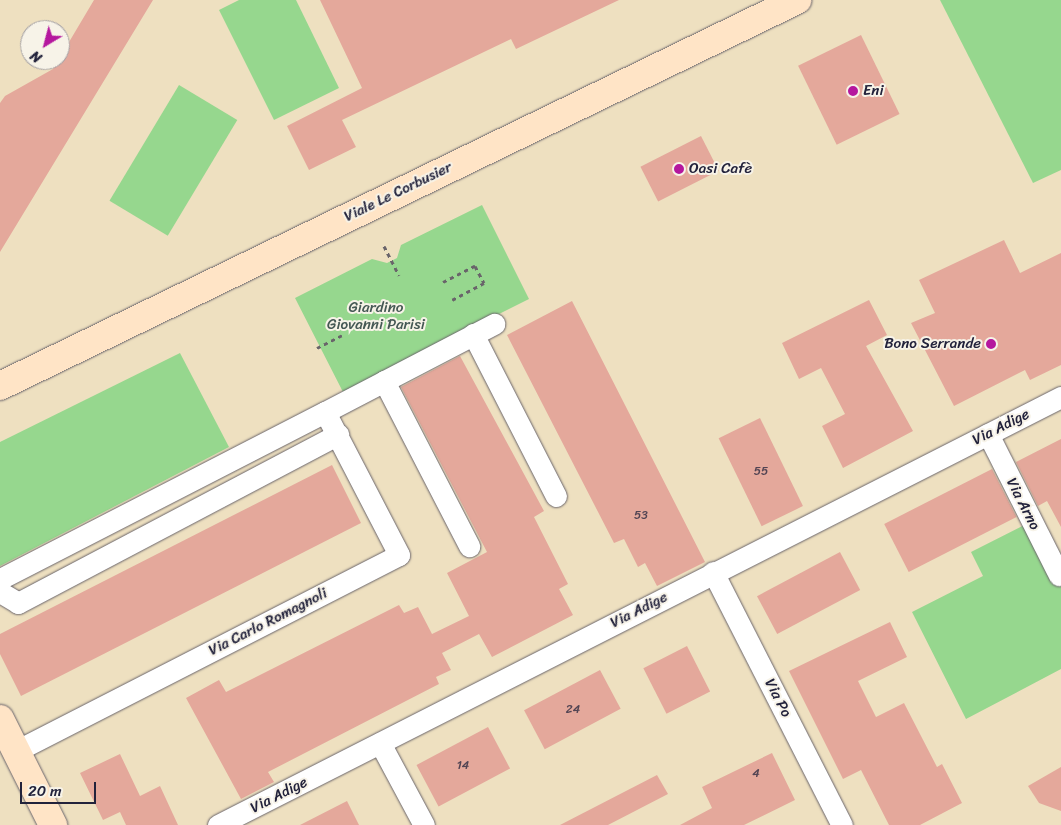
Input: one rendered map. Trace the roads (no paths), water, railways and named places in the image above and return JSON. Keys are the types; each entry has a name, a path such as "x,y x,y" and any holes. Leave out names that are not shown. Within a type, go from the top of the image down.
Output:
{"street":[{"name":"Viale Le Corbusier","path":"0,386 797,0"},
{"path":"0,579 494,324"},
{"path":"473,334 556,496"},
{"path":"384,381 469,546"},
{"name":"Via Adige","path":"218,825 1061,397"},
{"name":"Via Carlo Romagnoli","path":"16,751 399,555 325,412"},
{"path":"0,592 18,603 338,434"},
{"name":"Via Arno","path":"988,434 1059,575"},
{"name":"Via Po","path":"714,572 842,825"},
{"path":"0,719 53,825"},
{"path":"380,743 424,825"}],"place":[{"name":"Eni","path":"853,91"},
{"name":"Oasi Cafè","path":"679,169"},
{"name":"Bono Serrande","path":"991,344"}],"park label":[{"name":"Giardino Giovanni Parisi","path":"376,316"}]}
